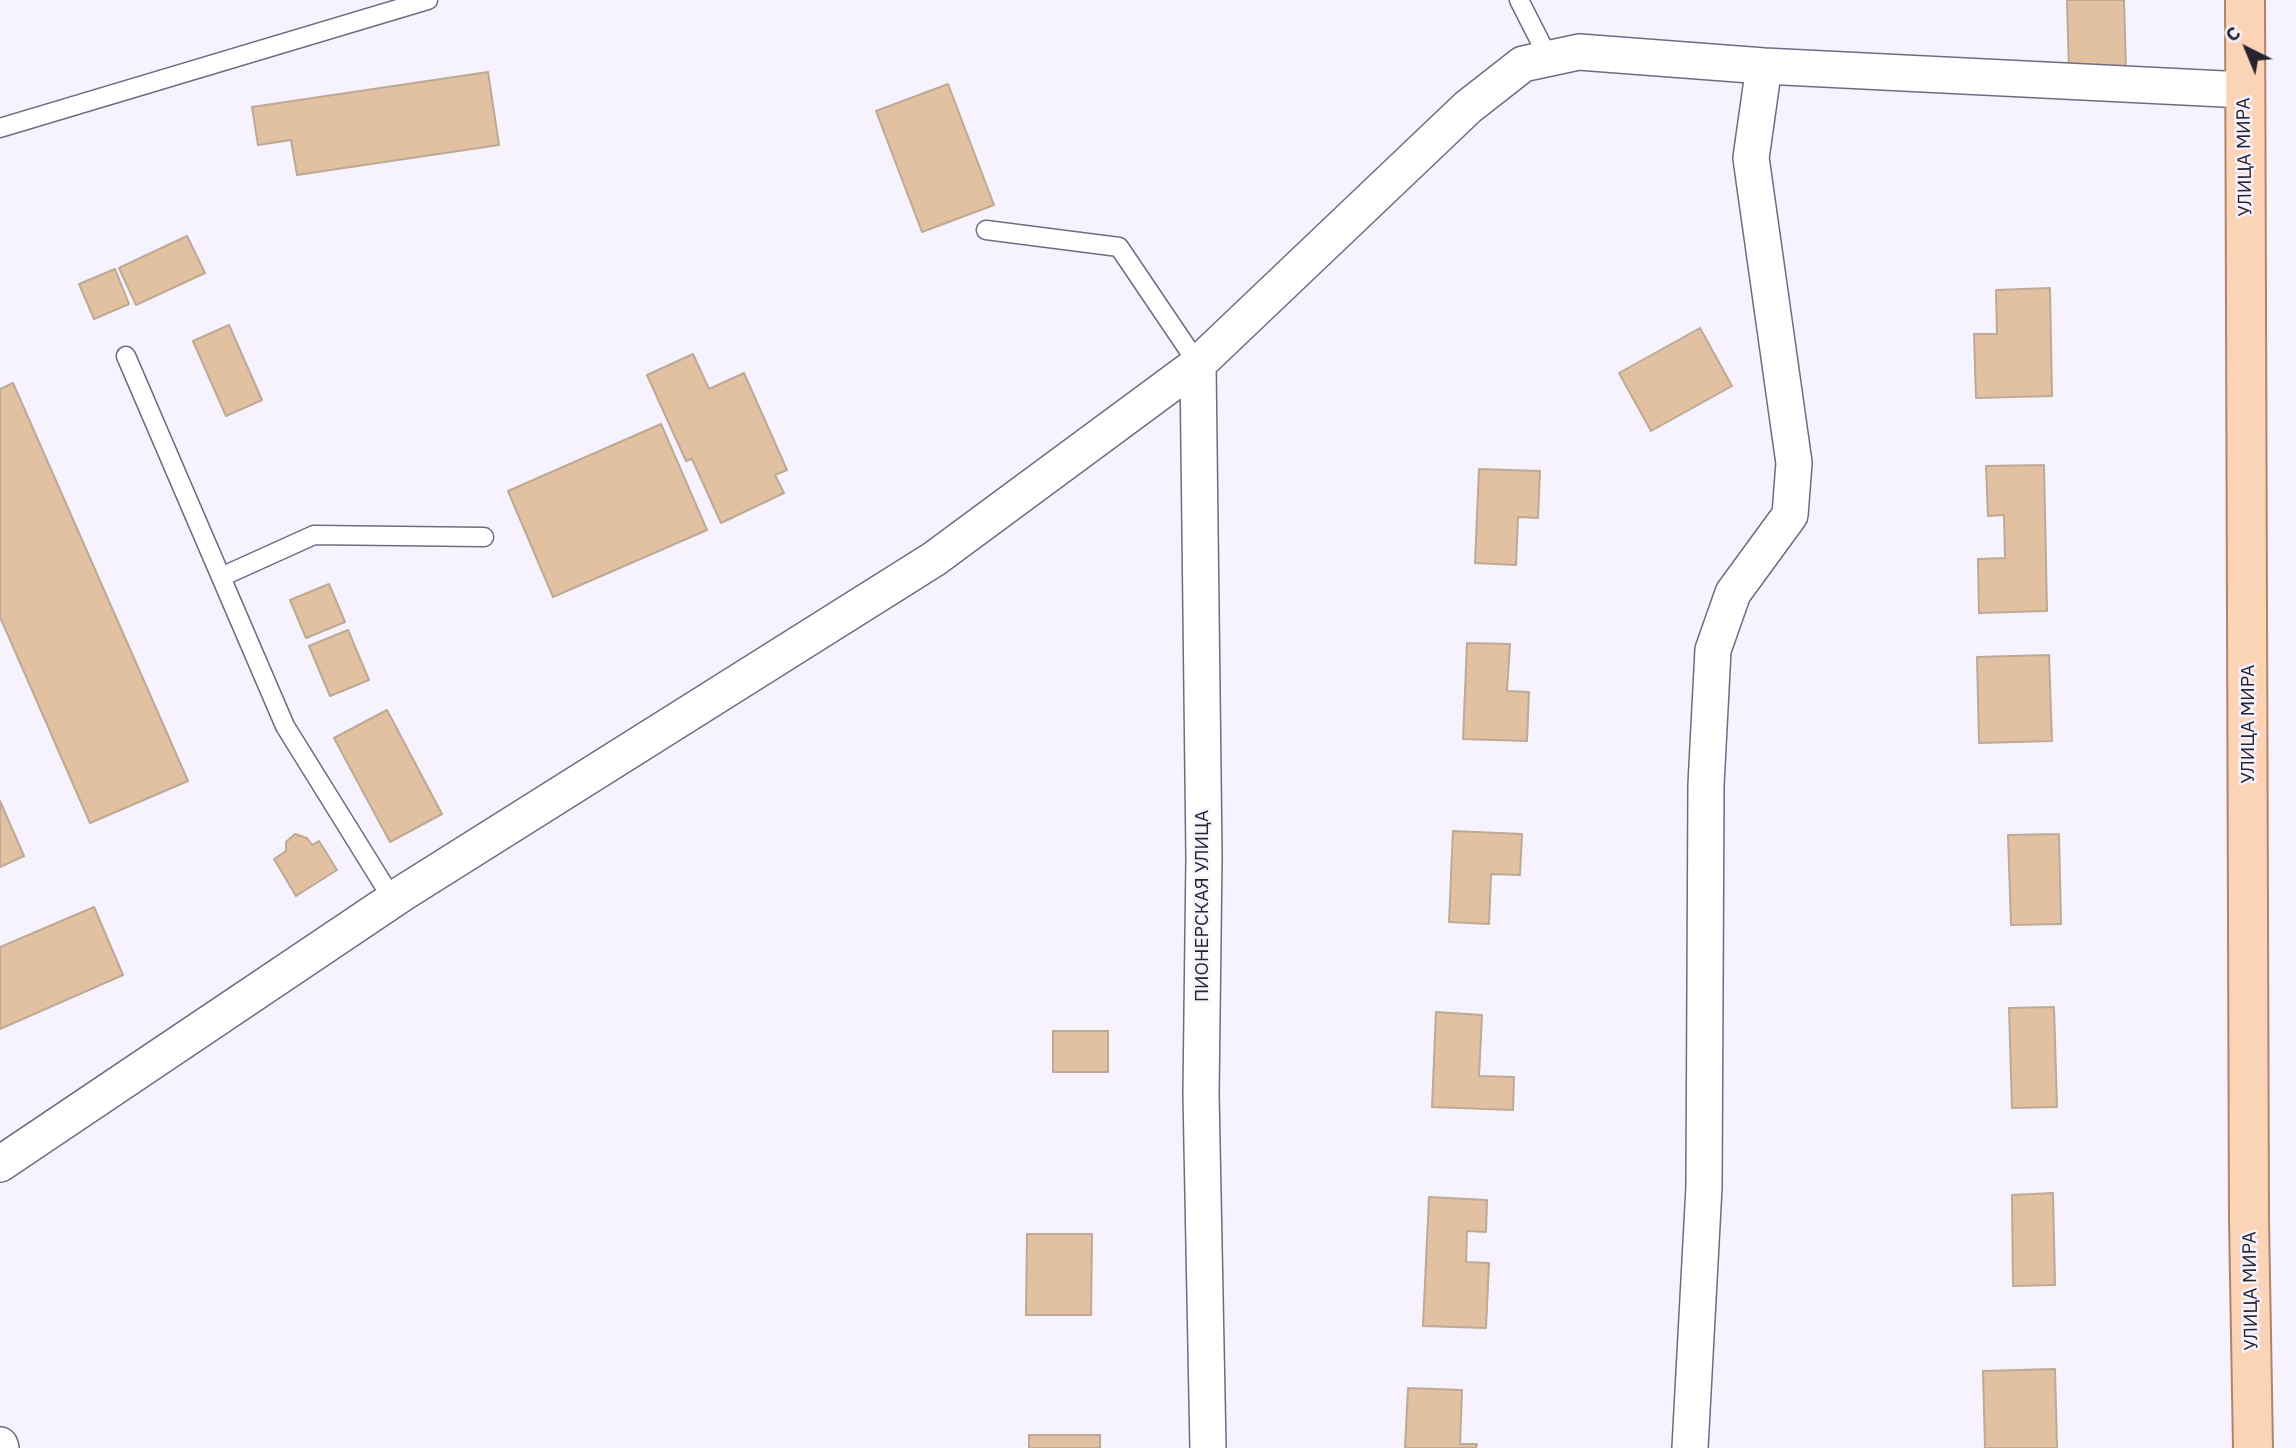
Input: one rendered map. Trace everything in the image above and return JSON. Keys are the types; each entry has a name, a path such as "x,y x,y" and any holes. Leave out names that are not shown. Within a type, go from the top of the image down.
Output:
{"main road":[{"name":"УЛИЦА МИРА","path":"2245,0 2249,1192 2253,1448"}],"street":[{"path":"0,1164 393,900 934,559 1198,365 1468,107 1523,64 1579,52 1764,66 2244,90"},
{"path":"1690,1448 1704,1187 1706,785 1713,650 1733,593 1790,515 1794,463 1751,158 1764,66"},
{"name":"ПИОНЕРСКАЯ УЛИЦА","path":"1198,365 1204,843 1201,1094 1208,1448"}],"lane":[{"path":"0,128 428,0"},
{"path":"1519,0 1549,59"},
{"path":"986,230 1119,247 1198,365"},
{"path":"126,356 285,726 393,900"},
{"path":"221,576 314,535 484,537"}],"building":[{"path":"2067,0 2124,0 2126,70 2069,72"},
{"path":"488,72 499,145 297,175 291,140 258,145 252,107"},
{"path":"948,84 994,205 922,232 876,111"},
{"path":"187,236 205,273 136,305 119,268"},
{"path":"115,269 129,304 94,319 79,284"},
{"path":"2050,288 2052,396 1976,398 1974,334 1997,334 1996,290"},
{"path":"229,325 262,400 226,416 193,341"},
{"path":"1700,328 1732,386 1651,431 1619,373"},
{"path":"693,354 709,389 744,373 787,470 775,475 784,493 721,523 692,459 686,461 647,375"},
{"path":"13,383 188,781 90,823 0,617 0,389"},
{"path":"661,424 707,530 553,597 508,491"},
{"path":"2044,465 2047,611 1979,613 1978,559 2005,558 2004,515 1988,516 1986,466"},
{"path":"1479,469 1540,471 1538,518 1518,517 1516,565 1475,563"},
{"path":"329,584 345,622 306,638 290,600"},
{"path":"348,630 369,680 330,696 309,646"},
{"path":"1467,643 1510,644 1507,691 1529,692 1527,741 1463,739"},
{"path":"2049,655 2052,741 1979,743 1977,657"},
{"path":"387,710 442,814 390,842 334,738"},
{"path":"0,801 24,856 0,867"},
{"path":"1453,831 1522,834 1520,875 1491,874 1489,924 1449,922"},
{"path":"295,834 307,838 312,845 319,841 337,870 296,896 274,859 286,851 286,842"},
{"path":"2059,834 2061,924 2011,925 2008,835"},
{"path":"94,907 123,975 0,1029 0,947"},
{"path":"2054,1007 2057,1107 2012,1108 2009,1008"},
{"path":"1436,1012 1482,1015 1479,1076 1514,1077 1513,1110 1432,1107"},
{"path":"1053,1031 1108,1031 1108,1072 1053,1072"},
{"path":"2053,1193 2055,1285 2013,1286 2012,1195"},
{"path":"1429,1197 1487,1200 1486,1232 1467,1231 1466,1262 1489,1263 1486,1328 1423,1326"},
{"path":"1027,1234 1092,1234 1091,1315 1026,1315"},
{"path":"2055,1369 2057,1448 1985,1448 1983,1371"},
{"path":"1408,1388 1462,1390 1460,1444 1477,1444 1476,1448 1405,1448"},
{"path":"1029,1435 1100,1435 1100,1448 1029,1448"}]}
